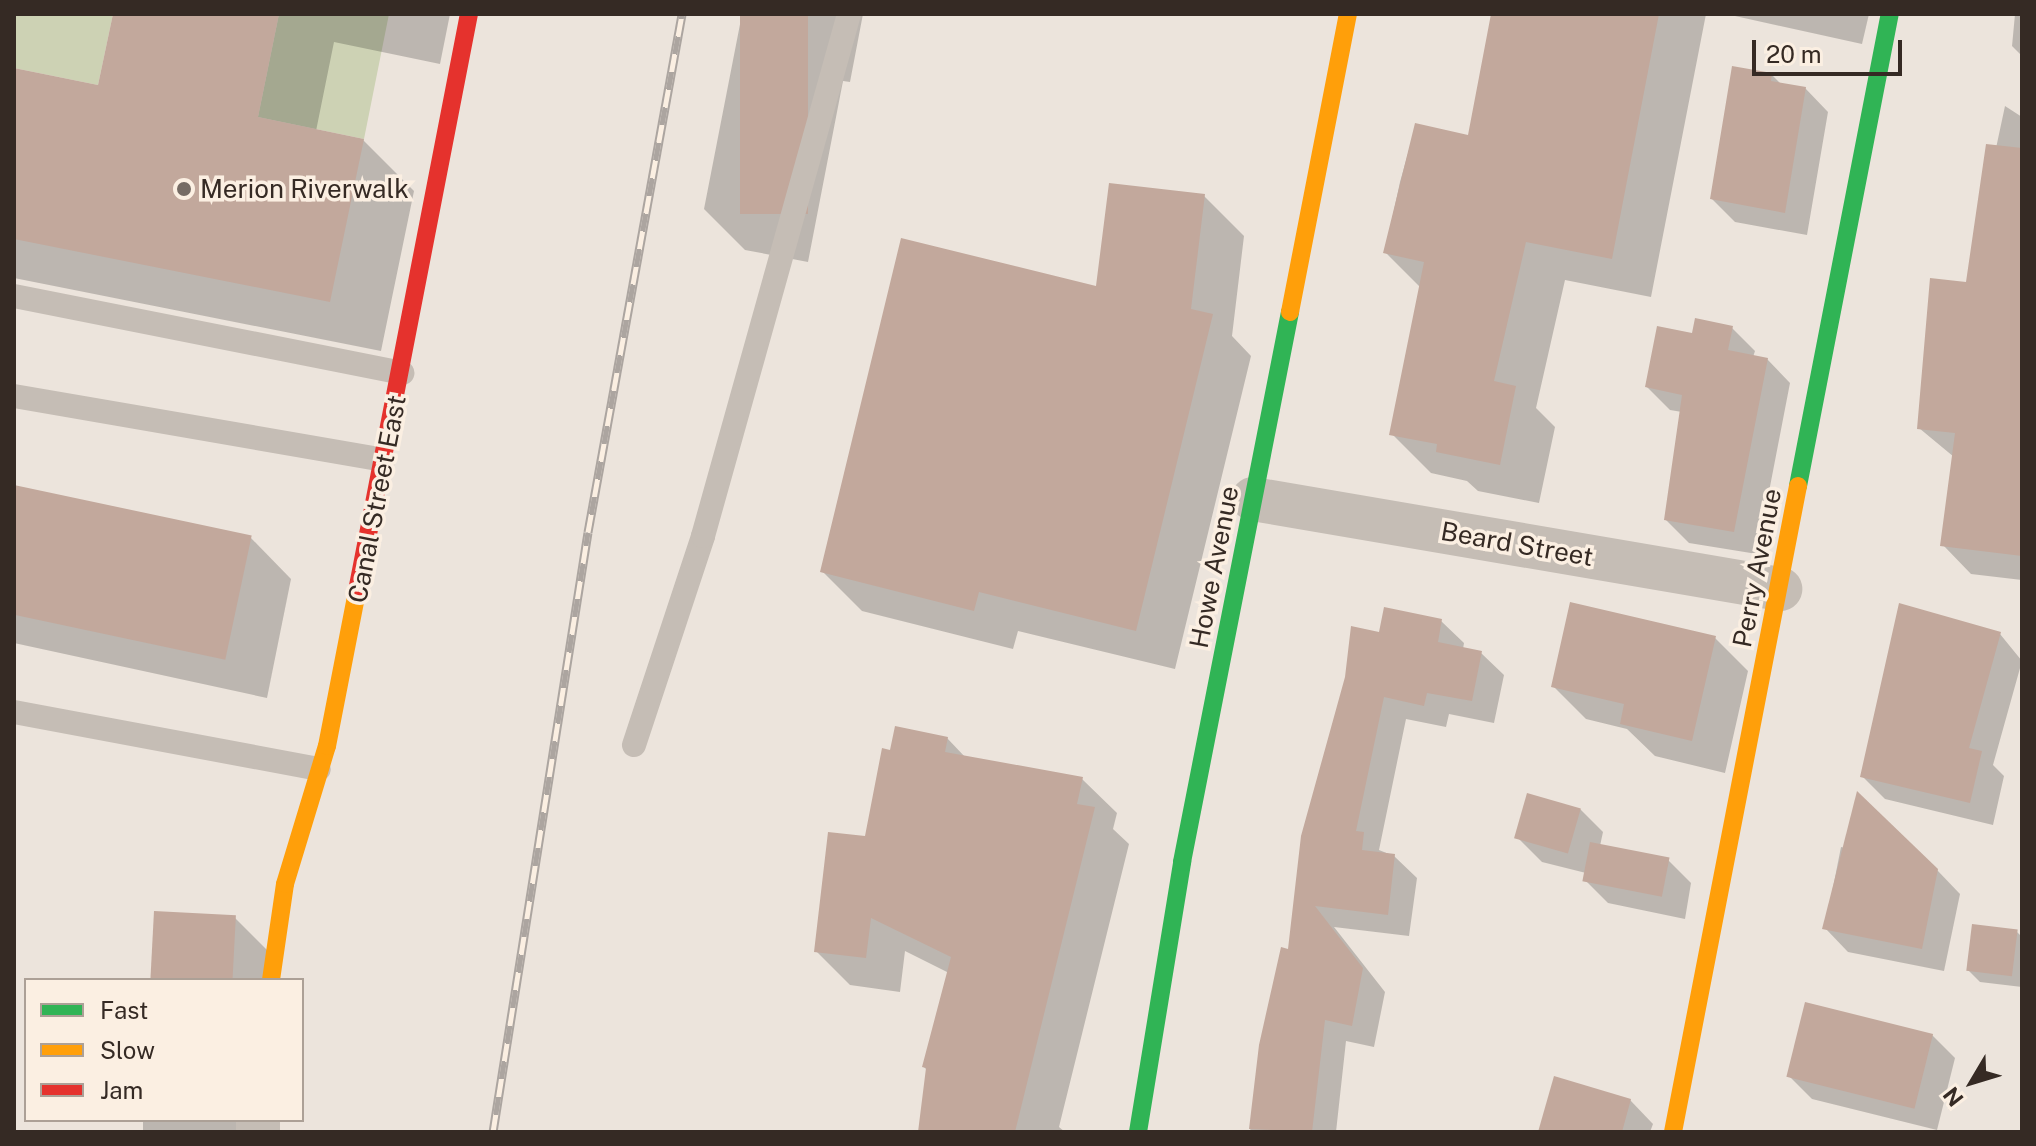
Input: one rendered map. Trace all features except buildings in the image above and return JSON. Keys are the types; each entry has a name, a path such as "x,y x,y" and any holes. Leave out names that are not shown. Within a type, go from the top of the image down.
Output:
{"street":[{"name":"Canal Street East","path":"271,978 285,884 319,769 402,373 469,14"},
{"name":"Howe Avenue","path":"1138,1132 1182,862 1348,14"},
{"name":"Perry Avenue","path":"1673,1132 1890,14"},
{"name":"Beard Street","path":"1253,499 1780,589"}],"lane":[{"path":"634,745 703,536 849,14"},
{"path":"14,296 402,373"},
{"path":"14,396 384,460"},
{"path":"14,712 319,769"}],"green space":[{"path":"14,14 113,14 98,85 14,68"},
{"path":"279,14 389,14 364,139 258,117"}],"railway":[{"path":"493,1132 588,532 682,14"}],"traffic: fast":[{"path":"1798,486 1890,14"},
{"path":"1138,1132 1182,862 1290,312"}],"traffic: slow":[{"path":"1290,312 1348,14"},
{"path":"1673,1132 1798,486"},
{"path":"271,978 285,884 327,746 357,591"}],"traffic: jam":[{"path":"357,591 469,14"}],"place":[{"name":"Merion Riverwalk","path":"184,189"}]}
